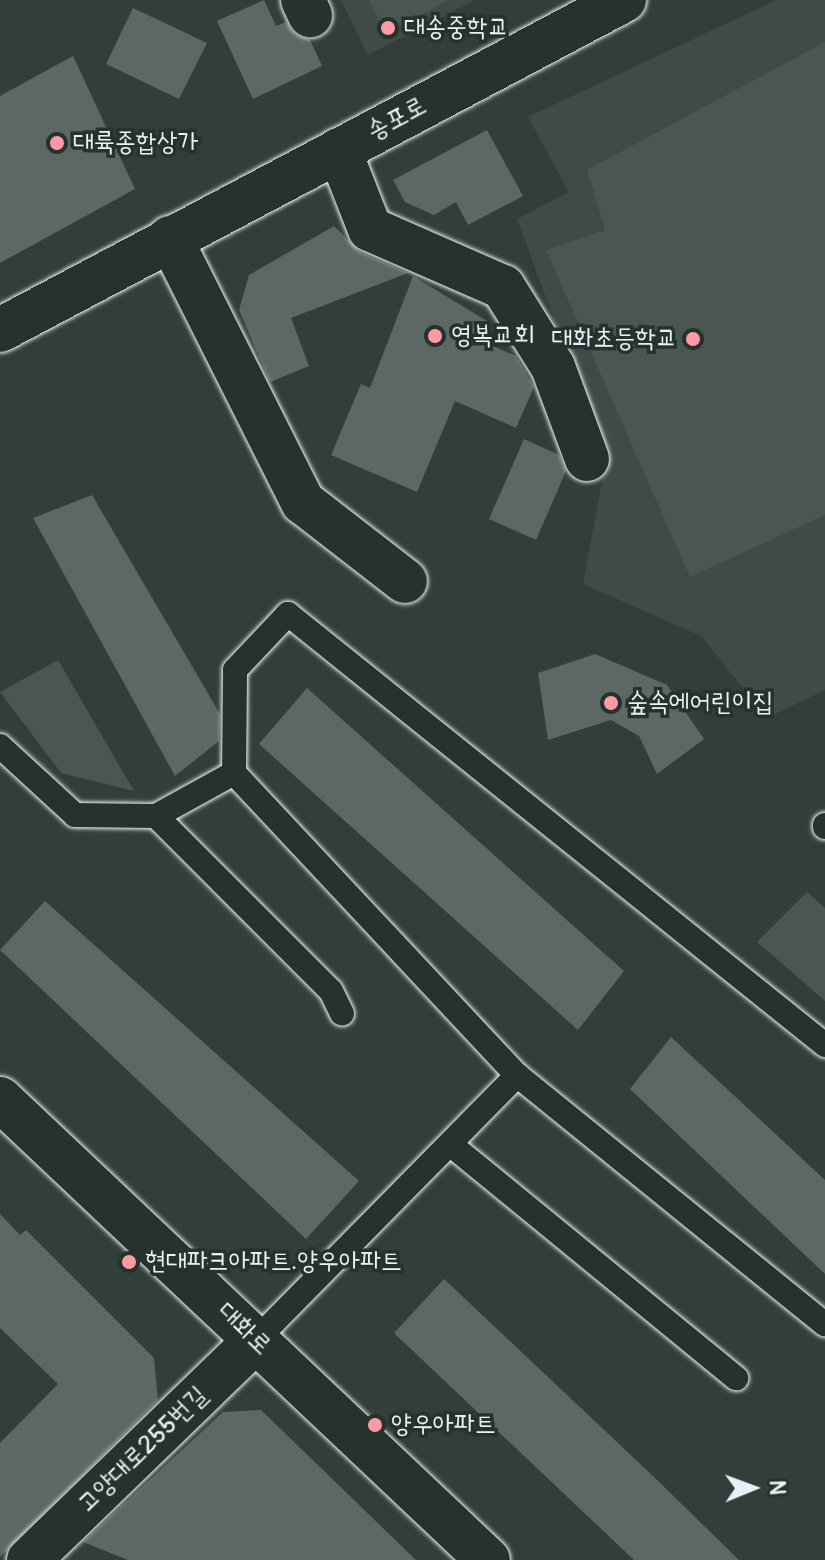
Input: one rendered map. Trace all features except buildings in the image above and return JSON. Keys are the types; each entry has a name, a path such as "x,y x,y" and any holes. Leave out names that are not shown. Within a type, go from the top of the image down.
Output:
{"street":[{"name":"송포로","path":"0,330 624,0"},
{"path":"339,150 370,229 503,287 553,367 587,459"},
{"path":"170,238 303,502 405,581"},
{"name":"대화로","path":"0,1099 488,1560"},
{"name":"고양대로255번길","path":"37,1557 256,1340"}],"lane":[{"path":"825,1045 288,614 235,670 234,773 517,1075 825,1324"},
{"path":"0,746 75,815 156,816 234,773"},
{"path":"156,816 331,991 342,1014"},
{"path":"256,1340 517,1075"},
{"path":"450,1144 736,1378"}],"shaded area":[{"name":"대송중학교","path":"341,0 475,0 368,55"},
{"path":"369,0 449,0 386,34"},
{"name":"대화초등학교","path":"776,0 825,0 825,690 767,718 701,636 583,584 606,460 517,219 569,192 528,117"},
{"name":"대화초등학교","path":"825,42 825,515 690,577 546,250 605,230 587,170"},
{"path":"58,660 134,791 61,773 0,692"},
{"path":"807,892 825,908 825,1001 757,942"}],"place":[{"name":"대송중학교","path":"388,28"},
{"name":"대륙종합상가","path":"57,143"},
{"name":"영복교회","path":"435,336"},
{"name":"대화초등학교","path":"693,339"},
{"name":"숲속에어린이집","path":"611,703"},
{"name":"현대파크아파트.양우아파트","path":"129,1262"},
{"name":"양우아파트","path":"375,1425"}]}
